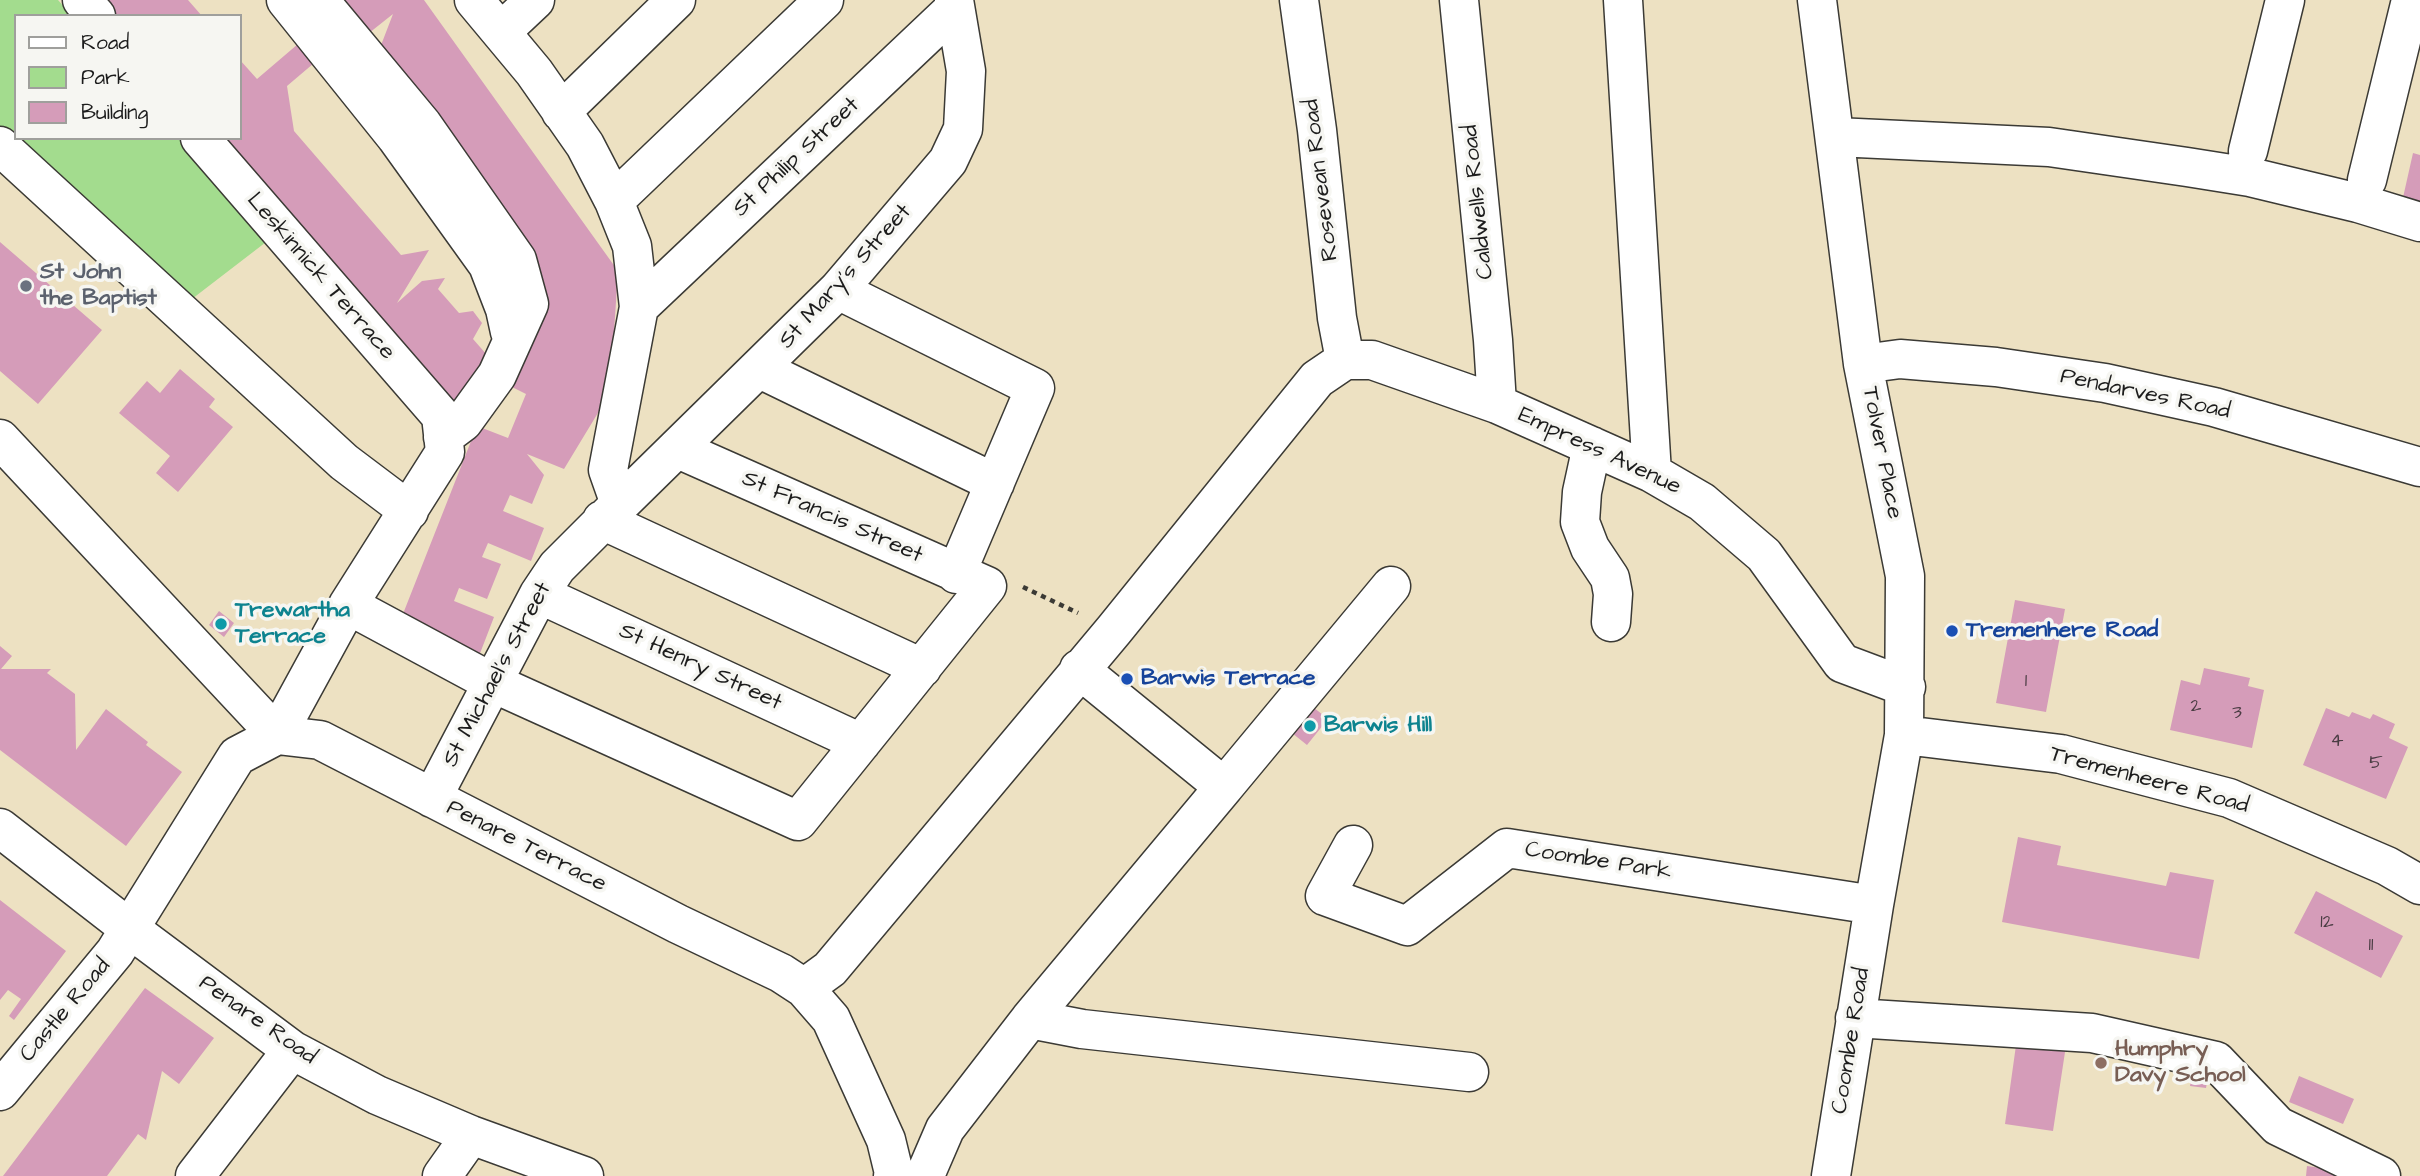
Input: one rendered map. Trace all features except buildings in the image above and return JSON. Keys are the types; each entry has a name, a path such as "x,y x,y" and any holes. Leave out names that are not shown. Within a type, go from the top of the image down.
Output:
{"street":[{"path":"82,0 94,14"},
{"path":"286,0 396,137 488,265 505,309 512,345"},
{"path":"130,929 237,756 277,735 348,605 445,453 442,426 463,422 498,375 529,304 517,260 422,124 319,0"},
{"path":"474,0 534,72 585,145 614,201 632,246 639,307 608,470 611,512 922,668"},
{"path":"501,32 535,0"},
{"path":"561,112 676,0"},
{"path":"614,201 824,0"},
{"name":"Rosevean Road","path":"1299,0 1317,130 1337,318 1345,360"},
{"name":"Caldwells Road","path":"1459,0 1497,404"},
{"path":"1623,0 1652,473"},
{"name":"Tolver Place","path":"1817,0 1863,364 1905,576 1905,735 1874,905"},
{"path":"2248,151 2285,0"},
{"path":"2367,180 2411,0"},
{"name":"St Mary's Street","path":"611,512 838,290 948,161 963,128 966,72 954,4"},
{"name":"St Philip Street","path":"639,307 954,4"},
{"path":"1836,137 2049,147 2187,167 2250,177 2358,203 2420,222"},
{"name":"Leskinnick Terrace","path":"202,140 442,426"},
{"path":"0,146 344,462 409,511"},
{"path":"348,605 493,683 799,821 922,668 972,580 995,483 1035,388 838,290"},
{"name":"Pendarves Road","path":"1863,364 1900,359 1996,367 2105,383 2214,407 2420,467"},
{"path":"804,988 830,969 1114,630 1317,379 1345,360"},
{"name":"Empress Avenue","path":"1345,360 1372,360 1497,404 1652,473 1702,502 1765,555 1842,663 1906,687"},
{"path":"760,369 995,483"},
{"path":"0,439 277,735"},
{"path":"1592,446 1582,492 1580,522 1590,548 1610,578 1613,594 1611,622"},
{"name":"St Francis Street","path":"678,449 972,580"},
{"name":"St Michael's Street","path":"432,798 539,594 557,567 611,512"},
{"path":"916,1175 945,1129 1030,1019 1391,586"},
{"name":"St Henry Street","path":"539,594 861,743"},
{"path":"1079,669 1224,787"},
{"name":"Penare Terrace","path":"277,735 320,740 678,925 781,972 804,988 831,1019 886,1140 916,1175"},
{"name":"Tremenheere Road","path":"1905,735 2061,754 2229,798 2387,866 2420,885"},
{"name":"Penare Road","path":"0,828 292,1050 377,1095 471,1135 584,1176"},
{"name":"Coombe Park","path":"1353,845 1325,896 1407,926 1507,848 1874,905"},
{"name":"Coombe Road","path":"1831,1176 1874,905"},
{"name":"Castle Road","path":"0,1091 115,952 130,929"},
{"path":"1856,1018 2092,1033 2216,1061 2278,1126 2381,1176"},
{"path":"1030,1019 1082,1029 1469,1072"},
{"path":"195,1176 292,1050"},
{"path":"442,1176 471,1135"}],"path":[{"path":"972,580 1008,580 1114,630"}],"green space":[{"path":"0,0 58,0 70,14 14,14 14,140 183,140 270,239 188,302 0,127"}],"place":[{"name":"St John the Baptist","path":"26,286"},
{"name":"Trewartha Terrace","path":"221,624"},
{"name":"Tremenhere Road","path":"1952,631"},
{"name":"Barwis Terrace","path":"1127,679"},
{"name":"Barwis Hill","path":"1310,726"},
{"name":"Humphry Davy School","path":"2101,1063"}]}
